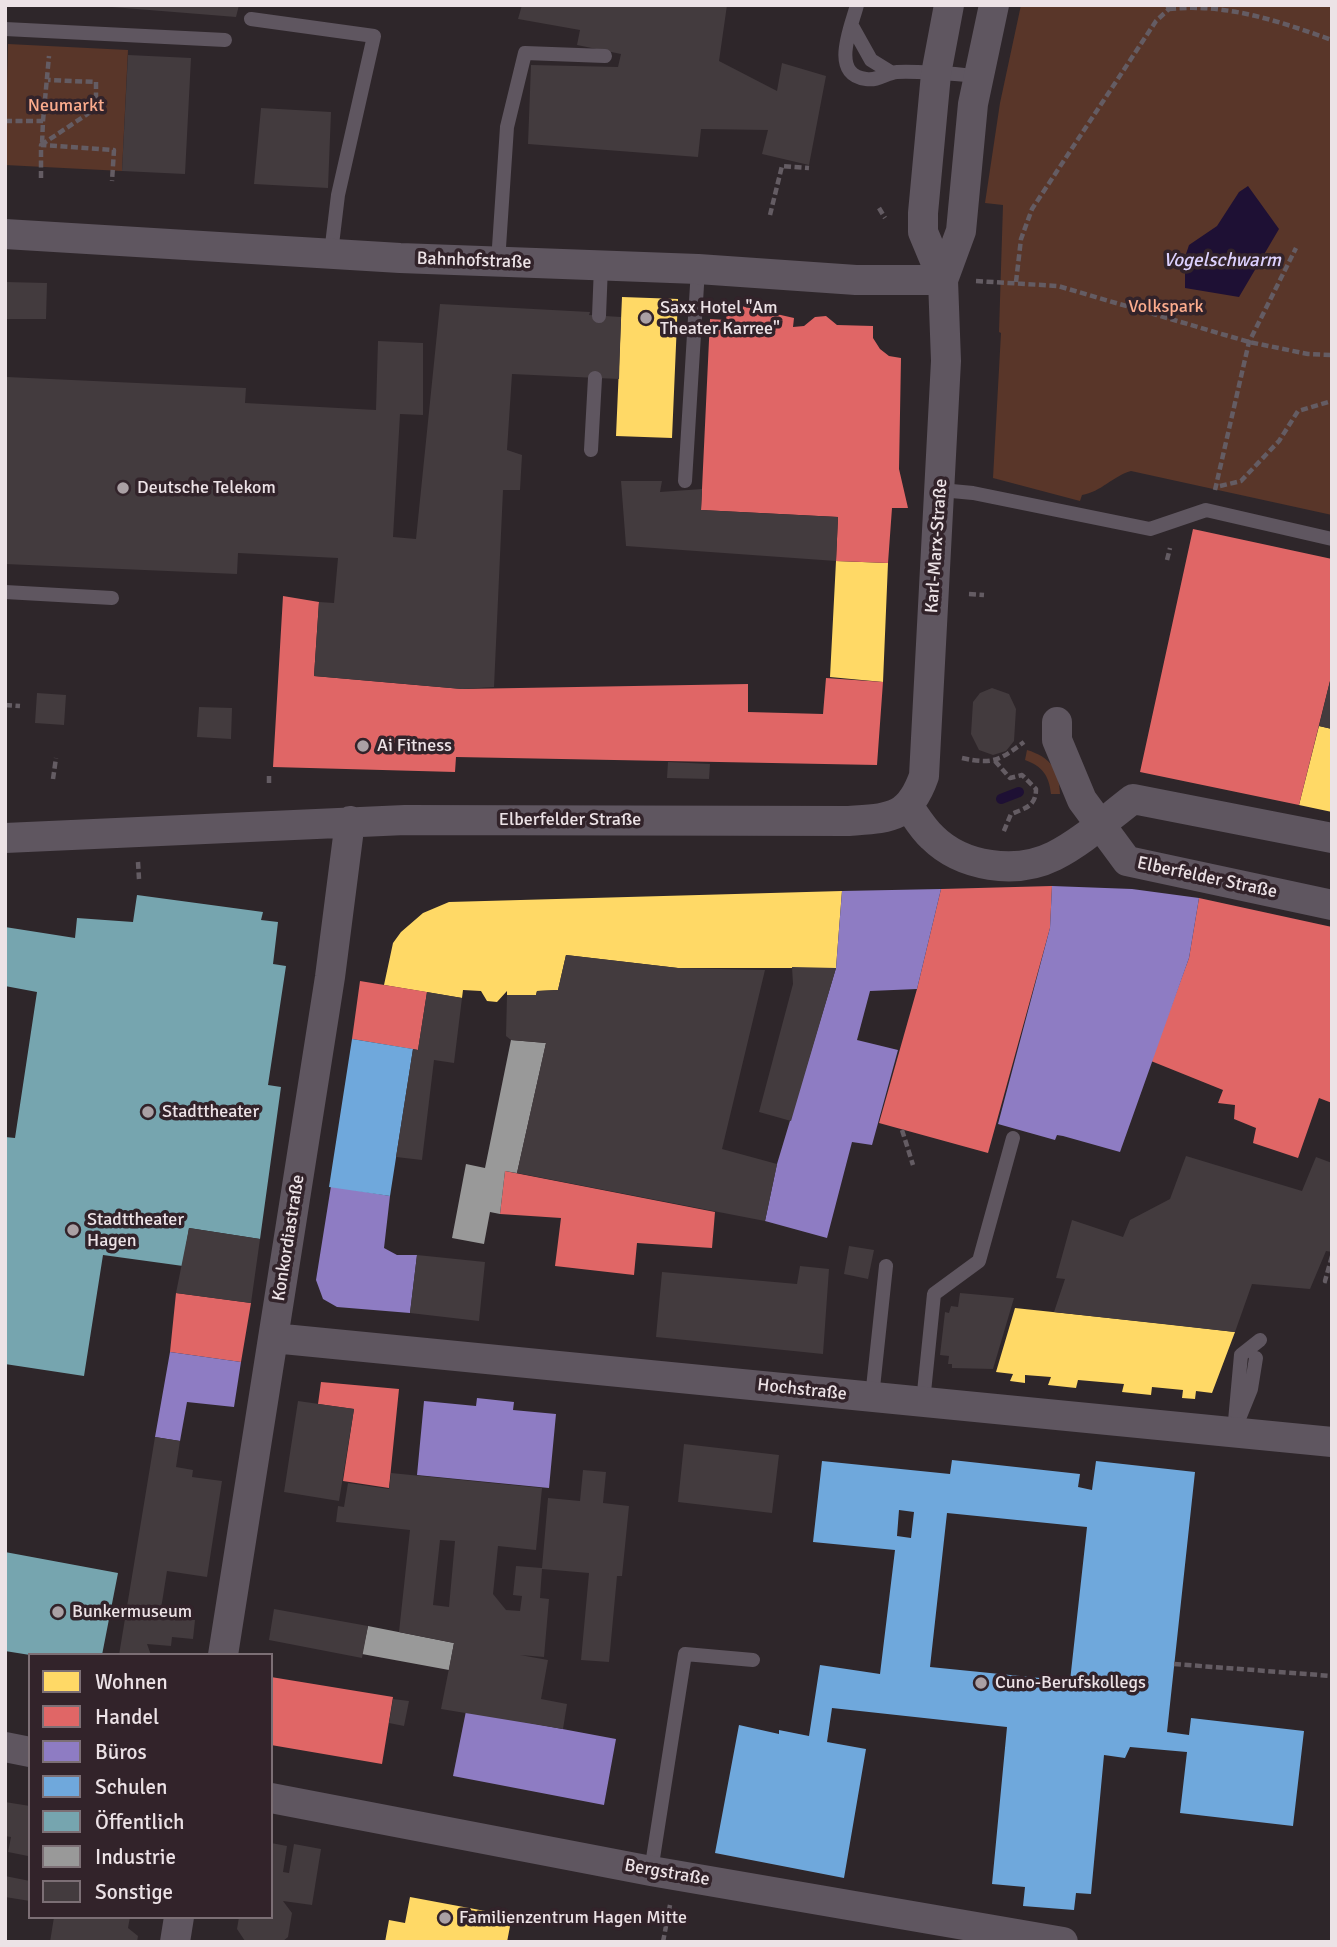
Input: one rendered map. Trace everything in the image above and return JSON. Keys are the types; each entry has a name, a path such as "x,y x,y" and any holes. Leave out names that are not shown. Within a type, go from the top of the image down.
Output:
{"street":[{"name":"Karl-Marx-Straße","path":"909,807 924,776 941,490 946,373 943,280 923,232 927,151 936,74 949,5"},
{"name":"Karl-Marx-Straße","path":"943,280 961,231 978,76 994,5"},
{"name":"Bahnhofstraße","path":"5,234 498,262 698,269 856,280 943,280"},
{"name":"Elberfelder Straße","path":"1057,731 1082,800 1128,861 1332,905"},
{"path":"909,807 933,838 956,855 981,864 1023,866 1054,857 1133,799 1332,838"},
{"name":"Elberfelder Straße","path":"5,838 350,821 849,821 890,818 909,807"},
{"name":"Konkordiastraße","path":"223,1653 330,977 350,821"},
{"name":"Hochstraße","path":"273,1338 1332,1441"},
{"path":"5,1747 28,1752"},
{"name":"Bergstraße","path":"273,1798 651,1871 1063,1942"},
{"path":"175,1942 179,1919"}],"lane":[{"path":"857,5 844,50 846,62 856,75 864,79 881,79 892,72"},
{"path":"251,19 374,36 338,195 331,253"},
{"path":"852,26 871,60 892,72 978,76"},
{"path":"5,29 226,40"},
{"path":"498,262 507,127 525,53 605,56"},
{"path":"598,316 601,266"},
{"path":"685,481 698,269"},
{"path":"591,450 595,378"},
{"path":"941,490 973,493 1150,528 1206,510 1332,539"},
{"path":"5,592 112,598"},
{"path":"923,1402 934,1293 979,1261 1013,1138"},
{"path":"872,1397 886,1266"},
{"path":"1234,1432 1241,1355 1260,1340"},
{"path":"1234,1432 1251,1389 1256,1358"},
{"path":"651,1871 685,1654 753,1660"}],"path":[{"path":"1016,282 1021,239 1032,209 1156,21 1168,7 1201,6 1237,10 1332,40"},
{"path":"41,178 41,145 50,43"},
{"path":"41,145 89,113 96,104 96,82 48,80"},
{"path":"5,121 43,121"},
{"path":"41,145 114,150 112,181"},
{"path":"770,215 782,166 808,168"},
{"path":"879,208 884,218"},
{"path":"1206,510 1216,488 1249,342 1296,248"},
{"path":"943,280 1058,286 1249,342 1308,354 1332,355"},
{"path":"1216,488 1241,481 1279,440 1298,411 1332,401"},
{"path":"969,594 984,595"},
{"path":"5,705 20,706"},
{"path":"962,758 995,761 1011,754 1023,742 1057,731"},
{"path":"54,779 56,758"},
{"path":"995,761 1010,778 1022,775 1031,780 1036,789 1036,799 1032,805 1011,814 1003,832 999,865"},
{"path":"269,774 269,783"},
{"path":"1036,799 1047,801"},
{"path":"902,1130 913,1164"},
{"path":"1332,1256 1325,1281 1332,1282"},
{"path":"1174,1664 1332,1676"}],"green space":[{"name":"Volkspark","path":"1021,5 1332,5 1332,515 1131,471 1095,491 1082,495 1080,501 993,478 1001,333 1003,205 985,203 1000,103"},
{"name":"Neumarkt","path":"8,44 128,50 122,171 5,165"},
{"path":"1027,750 1042,756 1052,765 1058,778 1060,794 1051,794 1044,772 1025,760"}],"water":[{"name":"Vogelschwarm","path":"1248,186 1279,229 1239,297 1185,288 1185,257 1189,245 1217,226 1239,192"}],"building: Wohnen":[{"path":"622,297 678,299 672,438 616,436"},
{"path":"836,561 888,563 883,682 830,677"},
{"path":"1319,726 1332,729 1332,812 1299,805"},
{"path":"842,891 836,968 678,968 566,955 558,990 537,991 536,995 507,995 507,991 497,1002 487,1001 481,991 463,990 462,998 384,985 393,943 401,932 423,913 449,902"},
{"path":"1015,1308 1235,1332 1212,1393 1196,1391 1195,1399 1182,1398 1183,1390 1152,1387 1151,1395 1122,1392 1124,1384 1078,1380 1076,1388 1048,1385 1051,1377 1025,1375 1025,1383 1010,1381 1013,1374 996,1372"},
{"name":"Familienzentrum Hagen Mitte","path":"410,1897 512,1916 507,1942 385,1942 389,1920 405,1923"}],"building: Handel":[{"path":"728,303 794,318 793,327 804,326 815,317 826,316 837,325 873,326 873,338 880,349 889,356 901,358 899,469 908,508 892,508 888,563 836,561 838,517 701,510 710,319 726,320"},
{"path":"1193,529 1332,559 1332,673 1299,805 1140,772"},
{"path":"283,596 319,602 314,676 462,689 748,684 748,712 823,714 826,678 883,682 877,765 456,757 455,772 273,767"},
{"path":"1052,886 1050,928 988,1153 879,1123 917,989 941,889"},
{"path":"1199,898 1332,927 1332,1103 1319,1098 1298,1158 1253,1143 1256,1128 1234,1119 1235,1105 1218,1103 1223,1090 1151,1061 1189,958"},
{"path":"360,981 427,992 418,1050 352,1039"},
{"path":"505,1171 715,1212 712,1248 637,1243 634,1275 555,1266 561,1218 500,1214"},
{"path":"176,1293 251,1303 241,1362 170,1352"},
{"path":"321,1382 399,1389 389,1488 343,1481 354,1409 318,1404"},
{"path":"273,1677 393,1697 382,1764 273,1745"}],"building: Büros":[{"path":"1052,886 1132,889 1199,898 1189,958 1120,1152 1063,1136 1057,1135 1055,1140 998,1124 1050,928"},
{"path":"941,889 917,989 870,991 857,1040 898,1050 872,1145 852,1142 827,1238 765,1221 777,1164 836,968 842,891"},
{"path":"331,1186 390,1196 384,1248 397,1255 417,1255 410,1313 337,1307 323,1299 316,1280"},
{"path":"170,1352 241,1362 234,1407 187,1402 180,1441 155,1437"},
{"path":"477,1398 514,1402 513,1410 556,1414 549,1488 417,1475 424,1401 476,1406"},
{"path":"466,1711 616,1739 604,1805 453,1776"}],"building: Schulen":[{"path":"352,1039 413,1049 390,1196 329,1187"},
{"path":"952,1460 1080,1474 1078,1487 1092,1490 1096,1461 1195,1472 1167,1732 1189,1735 1191,1718 1304,1731 1293,1826 1180,1813 1187,1752 1130,1747 1125,1758 1104,1755 1091,1894 1076,1893 1074,1910 1023,1906 1025,1887 992,1884 1007,1727 832,1708 827,1742 866,1749 844,1878 715,1853 739,1725 779,1734 779,1730 809,1736 820,1665 880,1674 895,1550 813,1542 822,1461 950,1474","holes":["899,1510 914,1512 911,1538 897,1536","947,1513 1087,1527 1070,1681 930,1667"]}],"building: Öffentlich":[{"name":"Stadttheater","path":"137,895 263,912 261,920 278,922 273,964 286,966 268,1085 281,1087 260,1239 189,1228 183,1266 103,1255 84,1376 5,1364 5,1137 15,1138 37,992 5,986 5,927 75,938 77,918 133,922"},
{"name":"Bunkermuseum","path":"5,1552 118,1573 102,1653 28,1655 5,1651"}],"building: Industrie":[{"path":"511,1040 546,1043 517,1173 505,1171 500,1214 490,1212 484,1244 452,1238 466,1164 485,1168"},
{"path":"368,1626 454,1643 449,1670 362,1654"}],"building: Sonstige":[{"path":"87,5 239,5 236,17"},
{"path":"522,5 727,5 719,61 777,91 782,63 826,76 809,165 762,154 768,130 701,129 698,157 528,144 531,65 618,67 621,54 577,45 580,30 518,19"},
{"path":"128,55 191,58 185,174 122,171"},
{"path":"261,108 331,112 328,188 254,184"},
{"path":"5,282 47,283 46,319 5,319"},
{"path":"440,304 590,312 589,315 621,317 619,379 512,374 507,450 522,455 520,490 503,490 494,687 462,689 314,676 319,602 334,603 338,558 238,553 237,574 5,564 7,377 246,388 245,403 376,410 378,341 423,343 423,415 400,414 393,537 416,539"},
{"path":"621,481 662,481 660,492 702,489 701,510 838,517 836,561 626,546"},
{"path":"1332,677 1332,729 1319,726"},
{"path":"992,688 1009,694 1016,709 1014,741 1006,751 993,755 979,750 971,734 973,702 980,693"},
{"path":"37,693 66,695 64,725 35,723"},
{"path":"199,707 232,708 231,739 197,737"},
{"path":"668,762 710,764 709,779 667,778"},
{"path":"566,955 678,968 765,970 722,1149 777,1164 765,1221 517,1173 546,1043 511,1040 506,1036 507,995 536,995 537,991 558,990"},
{"path":"792,967 836,968 791,1121 759,1112 793,984"},
{"path":"427,992 462,998 454,1063 434,1060 422,1160 396,1157 413,1049 418,1050"},
{"path":"1186,1156 1302,1191 1316,1157 1332,1163 1332,1252 1326,1251 1310,1289 1252,1284 1235,1332 1054,1312 1065,1279 1056,1278 1072,1220 1123,1237 1130,1220 1170,1199"},
{"path":"189,1228 260,1239 251,1303 176,1293"},
{"path":"849,1246 874,1250 868,1279 844,1274"},
{"path":"417,1255 485,1262 479,1321 410,1313"},
{"path":"800,1266 829,1269 823,1354 656,1337 662,1272 797,1284"},
{"path":"960,1293 1014,1298 993,1369 952,1368 952,1364 948,1364 949,1356 940,1355 945,1312 949,1313 951,1306 958,1307"},
{"path":"298,1401 354,1409 339,1501 284,1492"},
{"path":"155,1437 180,1441 176,1467 193,1470 192,1477 222,1481 207,1577 167,1571 160,1615 195,1620 193,1639 172,1637 171,1646 147,1644 150,1653 119,1653"},
{"path":"684,1444 779,1455 772,1513 678,1502"},
{"path":"583,1470 606,1472 603,1503 629,1506 622,1576 617,1576 609,1662 581,1660 589,1573 542,1569 540,1598 549,1599 544,1657 520,1655 548,1660 541,1699 567,1704 563,1729 441,1709 454,1643 399,1632 410,1530 336,1522 338,1506 344,1507 348,1483 389,1489 391,1473 542,1488 536,1550 498,1546 493,1594 506,1610 520,1611 522,1596 513,1595 516,1566 542,1568 548,1498 580,1501","holes":["440,1540 455,1541 449,1607 433,1605"]},
{"path":"274,1609 368,1626 362,1658 269,1640"},
{"path":"393,1699 409,1701 404,1726 389,1723"},
{"path":"5,1802 28,1806 28,1856 8,1852 11,1837 5,1836"},
{"path":"273,1843 287,1846 283,1872 289,1873 294,1844 321,1849 312,1905 283,1901 292,1913 288,1937 282,1942 245,1941 237,1929 239,1919 273,1919"},
{"path":"5,1876 28,1881 28,1901 5,1897"},
{"path":"54,1919 130,1919 128,1928 138,1936 137,1942 50,1942"}],"waterway":[{"path":"1001,799 1019,792"}],"place":[{"name":"Saxx Hotel \"Am Theater Karree\"","path":"646,318"},
{"name":"Deutsche Telekom","path":"123,488"},
{"name":"Ai Fitness","path":"363,746"},
{"name":"Stadttheater","path":"148,1112"},
{"name":"Stadttheater Hagen","path":"73,1230"},
{"name":"Bunkermuseum","path":"58,1612"},
{"name":"Cuno-Berufskollegs","path":"981,1683"},
{"name":"Familienzentrum Hagen Mitte","path":"445,1918"}]}
